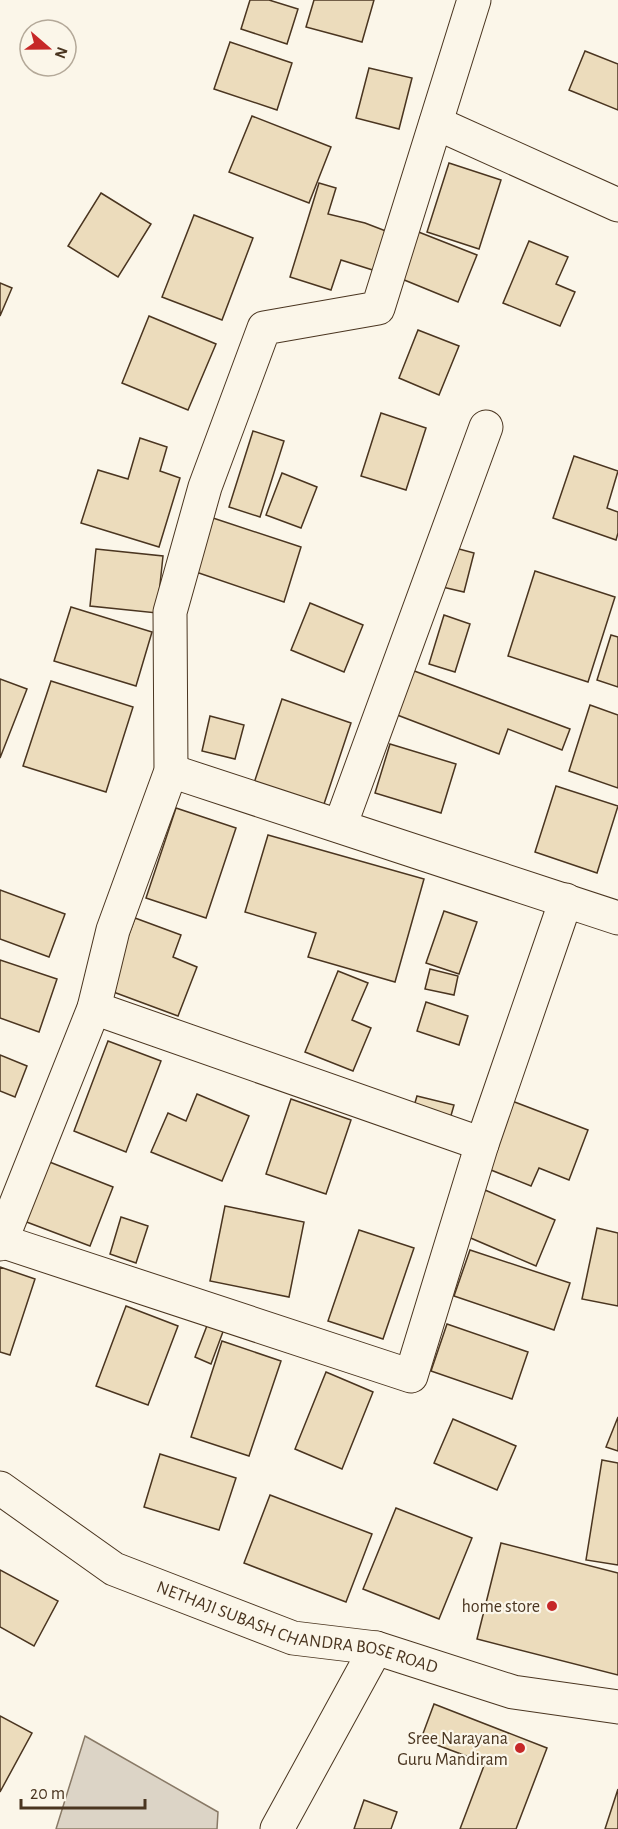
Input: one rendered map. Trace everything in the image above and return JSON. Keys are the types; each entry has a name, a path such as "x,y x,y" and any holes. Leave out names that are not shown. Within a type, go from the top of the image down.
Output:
{"street":[{"path":"474,0 378,308 264,328 205,487 170,612 171,771 113,930 93,1008 1,1243 411,1376 482,1144 566,900"},
{"path":"436,123 618,205"},
{"path":"340,826 486,427"},
{"path":"171,771 618,918"},
{"path":"93,1008 482,1144"},
{"name":"NETHAJI SUBASH CHANDRA BOSE ROAD","path":"0,1488 114,1569 293,1638 376,1648 513,1692 618,1707"},
{"path":"277,1829 376,1648"}],"shaded area":[{"path":"85,1736 218,1812 217,1829 56,1829"}],"building":[{"path":"250,0 269,0 298,9 287,44 241,29"},
{"path":"314,0 374,0 362,42 306,27"},
{"path":"230,42 292,63 277,110 214,89"},
{"path":"585,51 618,64 618,110 569,90"},
{"path":"369,68 412,78 399,129 356,118"},
{"path":"252,116 331,147 309,203 229,172"},
{"path":"449,163 501,180 479,249 427,232"},
{"path":"319,183 336,188 328,214 365,223 391,233 379,272 341,260 331,290 290,277"},
{"path":"101,193 151,224 118,277 68,246"},
{"path":"194,215 253,238 222,320 162,297"},
{"path":"416,231 477,255 458,302 397,277"},
{"path":"529,241 568,257 556,284 575,292 560,326 503,303"},
{"path":"0,283 12,288 0,316"},
{"path":"149,316 216,344 188,410 122,383"},
{"path":"418,330 459,346 439,395 399,378"},
{"path":"381,413 426,428 406,490 361,476"},
{"path":"253,431 284,441 260,517 229,507"},
{"path":"140,438 167,447 160,471 180,478 159,547 81,523 98,470 128,479"},
{"path":"574,456 618,471 607,508 618,512 616,540 553,518"},
{"path":"282,473 317,487 301,528 266,515"},
{"path":"210,517 301,547 284,602 193,571"},
{"path":"448,546 474,553 464,592 438,586"},
{"path":"96,549 163,556 157,613 90,606"},
{"path":"535,571 615,597 588,682 508,656"},
{"path":"310,603 363,625 344,672 291,650"},
{"path":"71,607 152,632 136,686 54,661"},
{"path":"444,615 470,624 455,672 429,664"},
{"path":"611,635 618,637 618,687 597,680"},
{"path":"409,669 570,729 562,750 508,729 499,754 392,713"},
{"path":"0,679 27,689 0,758"},
{"path":"51,681 133,707 106,792 23,766"},
{"path":"282,699 351,723 323,807 254,783"},
{"path":"590,705 618,715 618,788 569,771"},
{"path":"210,716 244,725 235,759 202,751"},
{"path":"390,744 456,764 441,813 375,793"},
{"path":"556,786 618,806 597,873 535,852"},
{"path":"176,808 236,828 206,918 146,898"},
{"path":"268,835 424,879 395,982 308,957 316,933 245,912"},
{"path":"0,890 65,914 49,957 0,939"},
{"path":"444,911 477,922 459,974 426,963"},
{"path":"135,918 181,935 173,957 197,967 178,1016 108,990"},
{"path":"0,960 57,979 39,1032 0,1018"},
{"path":"430,969 458,976 454,995 425,989"},
{"path":"338,971 368,983 352,1020 371,1028 353,1071 305,1052"},
{"path":"426,1002 468,1016 459,1045 417,1031"},
{"path":"108,1041 161,1061 126,1152 74,1131"},
{"path":"0,1055 27,1066 15,1097 0,1091"},
{"path":"197,1094 249,1116 222,1181 151,1152 168,1113 186,1121"},
{"path":"417,1096 454,1105 446,1133 409,1123"},
{"path":"291,1099 351,1120 326,1194 266,1174"},
{"path":"512,1101 588,1130 569,1180 539,1168 531,1186 486,1168"},
{"path":"47,1161 113,1187 90,1246 24,1221"},
{"path":"485,1190 555,1220 536,1266 466,1236"},
{"path":"225,1206 304,1222 289,1297 210,1281"},
{"path":"121,1217 148,1226 136,1263 110,1254"},
{"path":"597,1228 618,1233 618,1306 582,1299"},
{"path":"359,1230 414,1248 383,1339 328,1321"},
{"path":"470,1250 570,1283 554,1330 454,1296"},
{"path":"0,1267 35,1279 10,1355 0,1352"},
{"path":"126,1306 178,1326 148,1405 96,1386"},
{"path":"208,1323 224,1329 211,1364 195,1357"},
{"path":"447,1324 528,1352 512,1399 431,1371"},
{"path":"222,1341 281,1361 249,1456 191,1437"},
{"path":"326,1372 373,1392 342,1469 295,1449"},
{"path":"618,1417 618,1451 606,1447"},
{"path":"453,1419 516,1446 497,1490 434,1463"},
{"path":"160,1454 236,1478 219,1530 144,1507"},
{"path":"602,1460 618,1463 618,1565 586,1560"},
{"path":"270,1495 372,1534 346,1602 244,1563"},
{"path":"396,1508 472,1538 439,1619 363,1589"},
{"name":"home store","path":"501,1543 618,1573 618,1675 477,1639"},
{"path":"0,1570 58,1601 34,1646 0,1627"},
{"path":"434,1704 547,1748 516,1829 460,1829 485,1763 421,1739"},
{"path":"0,1716 32,1733 0,1792"},
{"path":"618,1789 618,1829 605,1829"},
{"path":"364,1800 397,1812 391,1829 354,1829"}],"place":[{"name":"home store","path":"552,1606"},
{"name":"Sree Narayana Guru Mandiram","path":"520,1748"}]}
